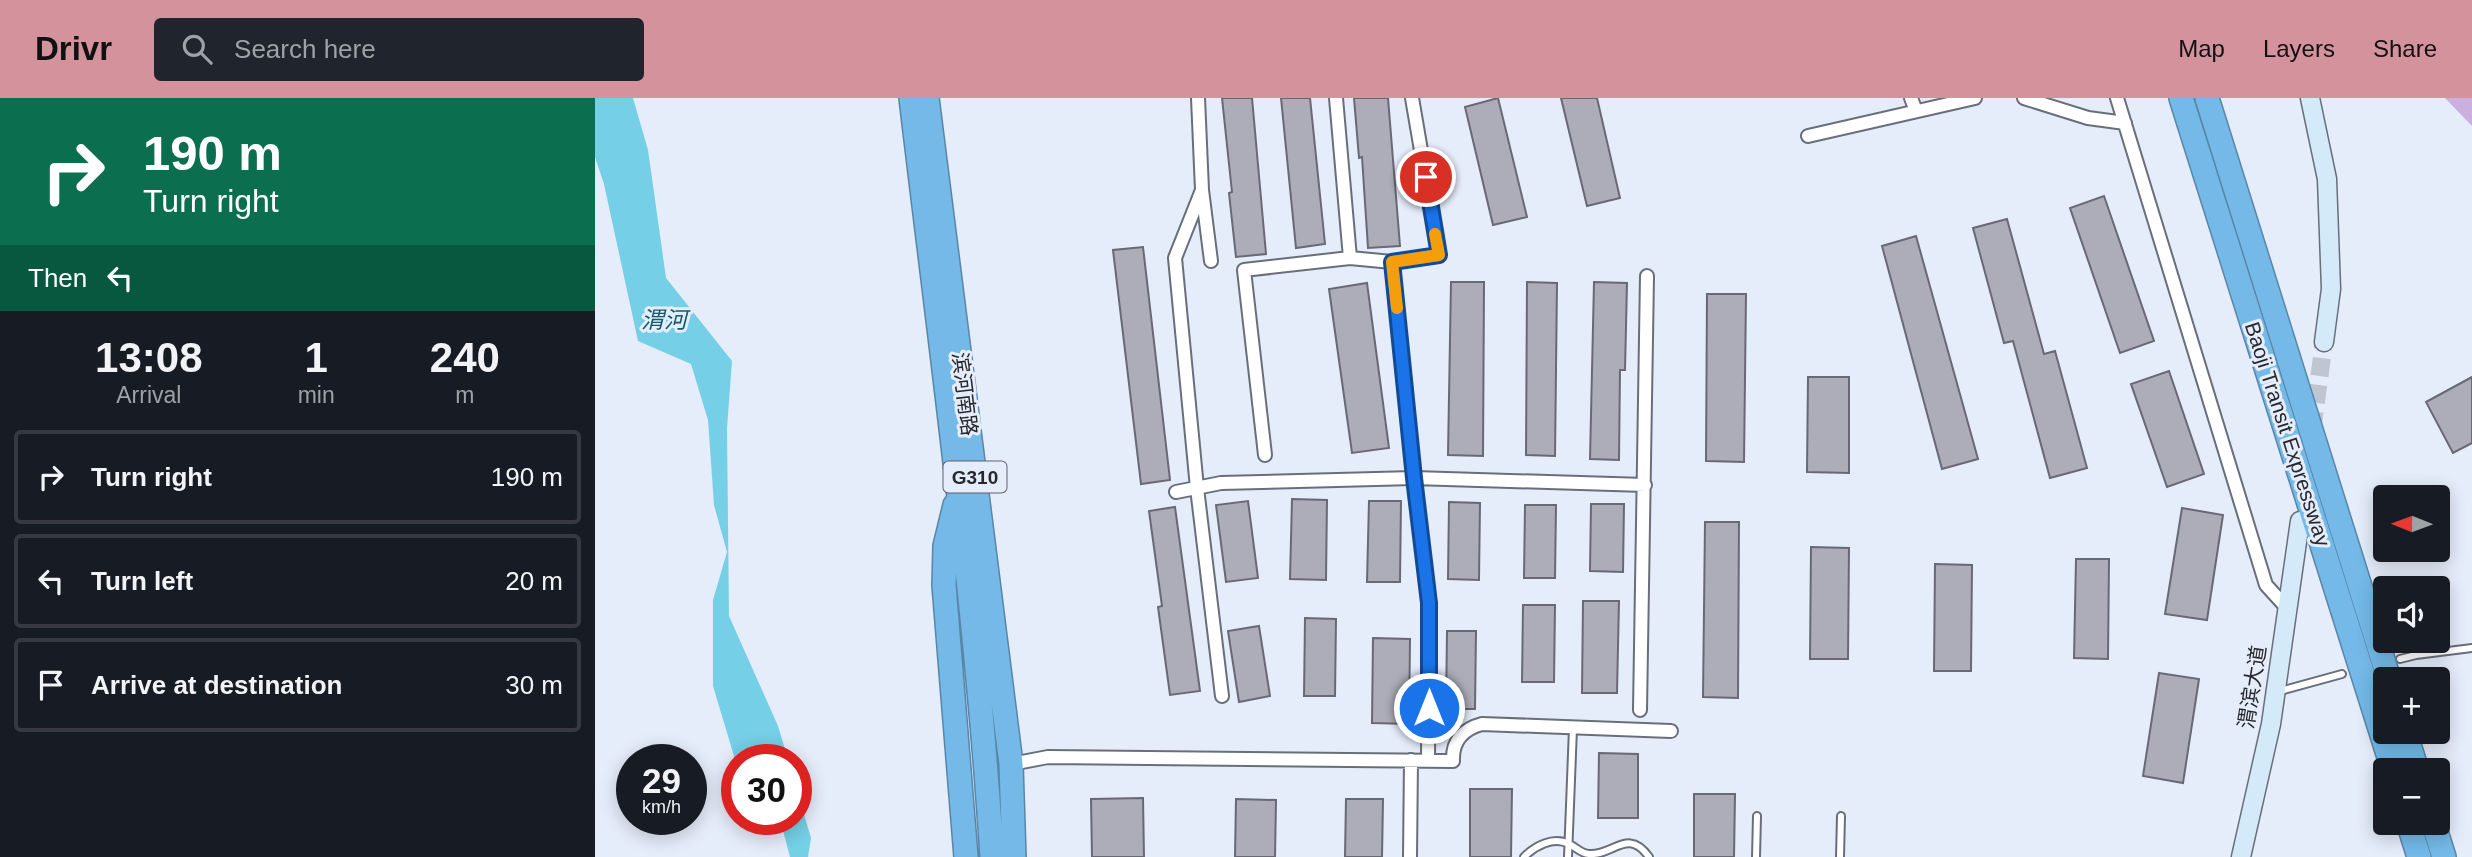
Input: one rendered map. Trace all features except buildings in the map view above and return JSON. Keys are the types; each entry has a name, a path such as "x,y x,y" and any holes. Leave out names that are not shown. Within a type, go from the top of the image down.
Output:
{"highway":[{"name":"滨河南路","path":"911,98 959,490 986,764 992,857"},
{"name":"滨河南路","path":"927,98 1011,764 1014,857"},
{"name":"Baoji Transit Expressway","path":"2181,98 2389,758"},
{"name":"Baoji Transit Expressway","path":"2207,98 2394,667"},
{"path":"959,490 945,546 944,586 966,857"},
{"path":"2412,835 2419,857"},
{"path":"2437,835 2444,857"}],"main road":[{"path":"2310,98 2327,179 2332,289 2324,342"},
{"name":"渭滨大道","path":"2241,857 2271,724 2299,521"}],"street":[{"path":"1198,98 1202,190 1211,261"},
{"path":"1336,98 1350,258"},
{"path":"1265,455 1244,270 1350,258 1392,262 1439,255 1412,98"},
{"path":"1912,98 1916,111"},
{"path":"1808,136 1975,98"},
{"path":"2024,98 2088,118 2125,123"},
{"path":"2117,98 2266,585 2287,608"},
{"path":"1202,190 1175,258 1222,696"},
{"path":"1392,262 1429,603 1428,761"},
{"path":"1640,710 1647,276"},
{"path":"1176,492 1221,483 1414,478 1645,485"},
{"path":"1011,764 1048,757 1453,761 1454,748 1460,736 1482,724 1671,731"},
{"path":"1410,857 1411,760"}],"lane":[{"path":"2398,667 2416,655 2472,648"},
{"path":"2275,692 2342,674"},
{"path":"1569,857 1573,727"},
{"path":"1756,857 1757,816"},
{"path":"1840,857 1841,816"},
{"path":"1524,857 1542,844 1559,841 1569,843 1589,854 1622,844 1633,844 1645,851 1649,857"}],"shaded area":[{"path":"2445,98 2472,98 2472,126"}],"water":[{"name":"渭河","path":"595,98 633,98 648,150 666,278 732,361 727,428 729,616 783,744 730,744 713,686 713,600 727,552 714,505 708,420 691,364 638,341 604,184 595,157"},
{"path":"784,835 810,835 808,857 790,857"}],"tunnel":[{"path":"2305,483 2324,342"}],"slow traffic":[{"path":"1397,308 1392,262 1439,255 1435,234"}],"route":[{"path":"1426,177 1439,255 1392,262 1429,603 1429,708"}]}
